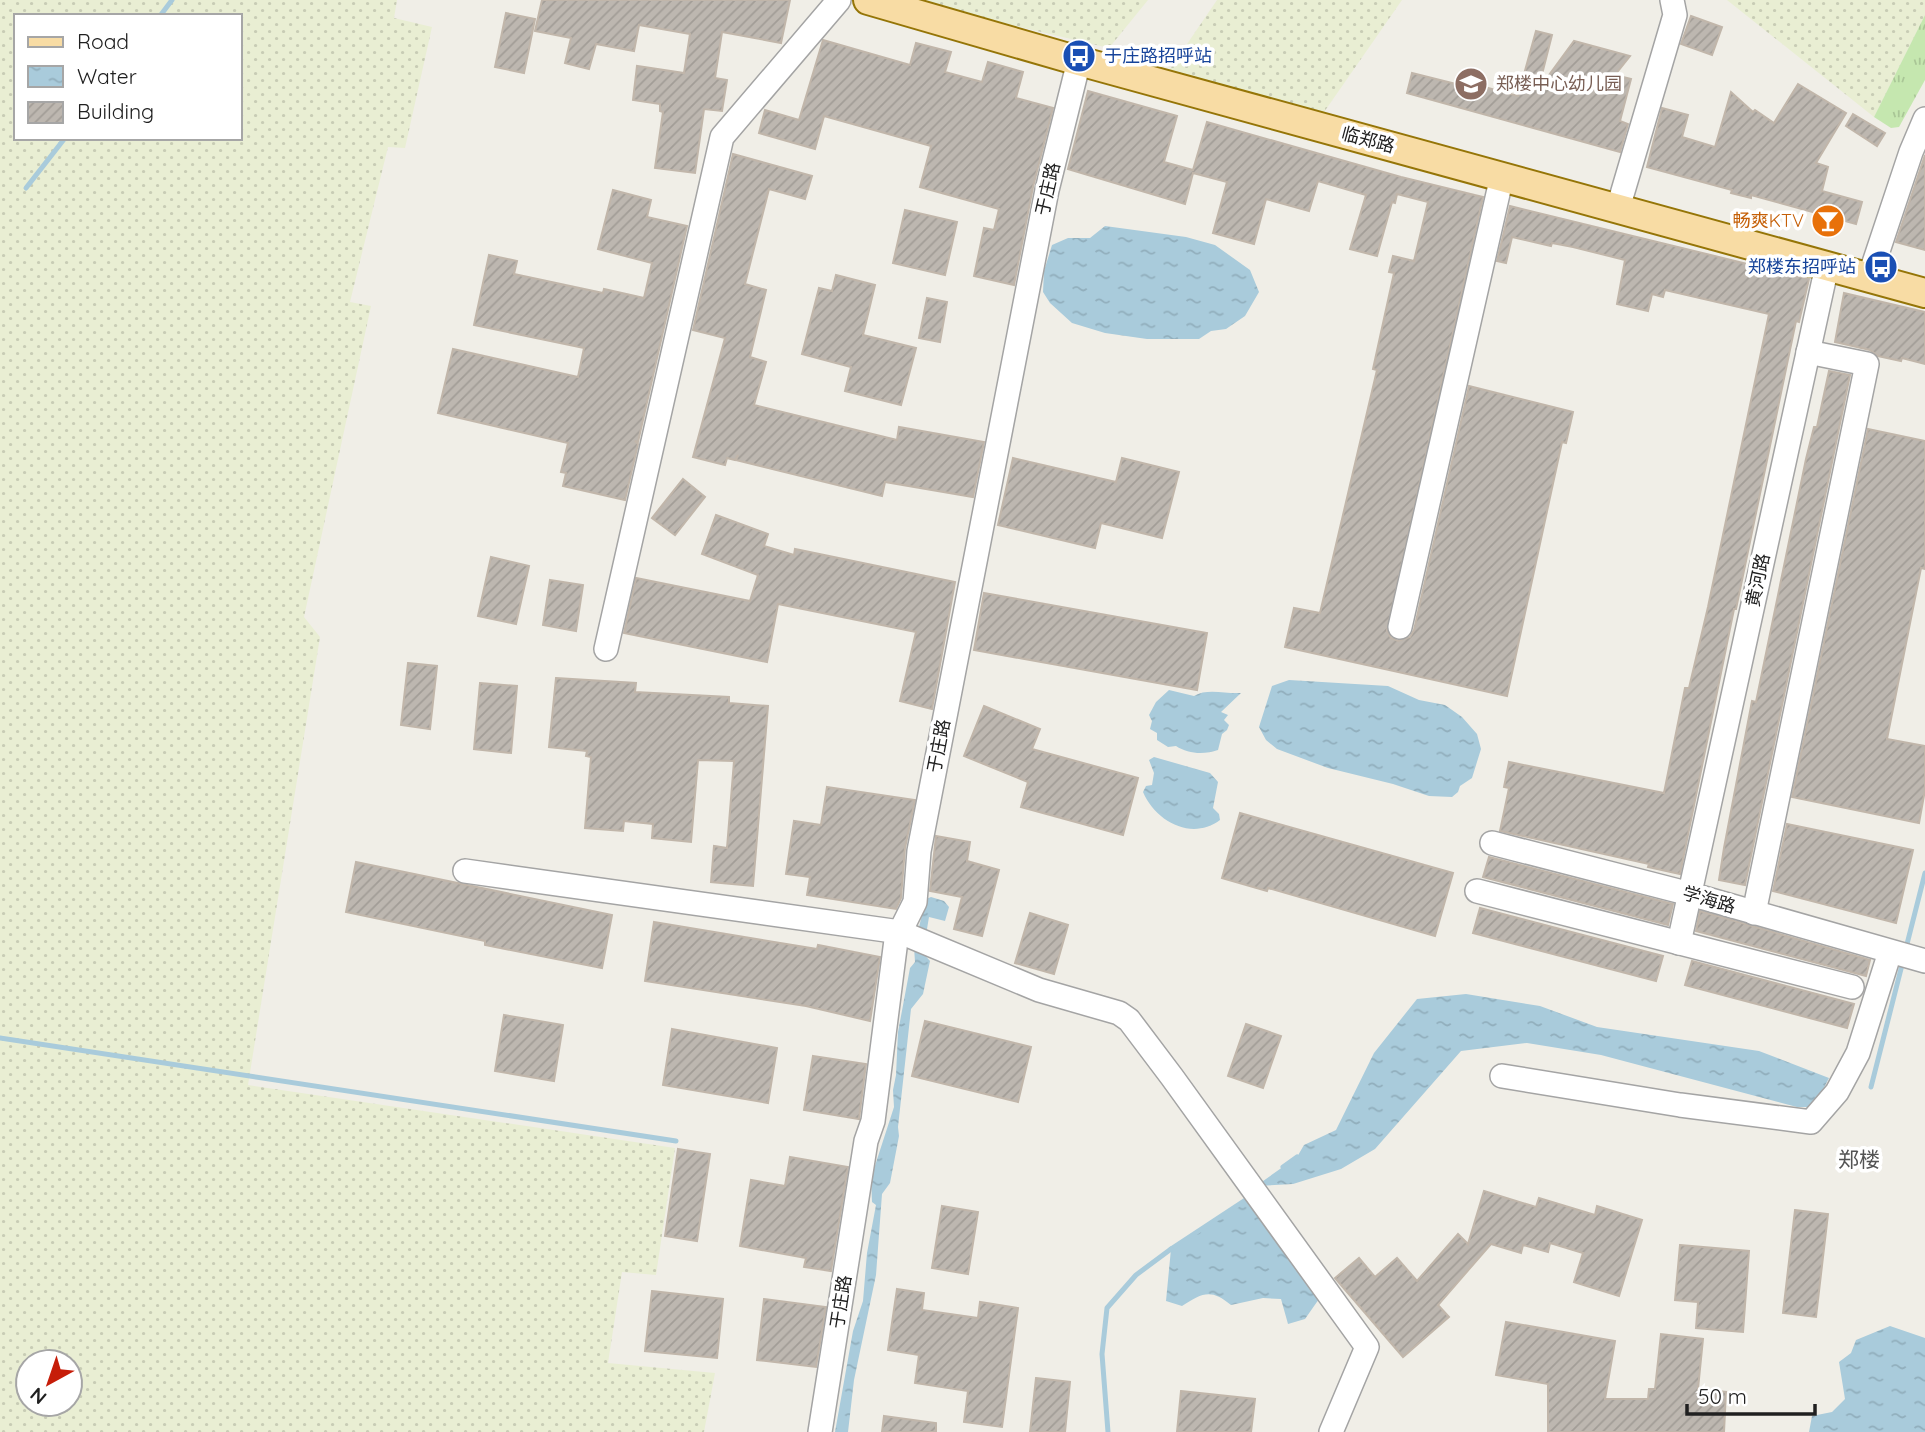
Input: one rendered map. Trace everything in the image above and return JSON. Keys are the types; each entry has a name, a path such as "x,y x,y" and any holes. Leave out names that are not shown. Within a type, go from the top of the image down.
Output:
{"main road":[{"name":"临郑路","path":"868,0 1079,61 1925,293"}],"street":[{"path":"606,649 722,137 839,0"},
{"path":"1618,208 1675,15 1672,0"},
{"name":"于庄路","path":"820,1432 866,1141 873,1121 895,940 915,902 919,852 1044,204 1079,61"},
{"path":"1869,278 1910,152 1925,119"},
{"path":"1400,627 1502,176"},
{"name":"黄河路","path":"1679,943 1827,267"},
{"path":"1754,913 1867,364 1808,352"},
{"name":"学海路","path":"1492,843 1690,894 1906,956"},
{"path":"465,871 900,932 1039,990 1119,1013 1129,1020 1367,1347 1331,1432"},
{"path":"1477,891 1852,987"},
{"path":"1502,1076 1680,1105 1811,1122 1837,1092 1906,956"}],"green space":[{"path":"0,0 397,0 394,18 432,27 405,148 388,147 350,302 371,306 304,617 320,637 248,1085 675,1148 656,1275 622,1272 608,1363 715,1373 704,1432 0,1432"},
{"path":"907,0 1148,0 1109,48"},
{"path":"1217,0 1402,0 1322,115 1168,72"},
{"path":"1727,0 1925,0 1925,15 1874,117"},
{"path":"1925,15 1925,80 1899,127 1891,128 1874,117"}],"water":[{"path":"1105,226 1186,237 1215,245 1250,270 1259,292 1245,316 1226,329 1211,331 1199,339 1147,339 1105,333 1072,323 1050,303 1043,292 1044,271 1052,245 1068,238 1090,238"},
{"path":"1289,680 1388,686 1419,700 1445,705 1462,717 1477,734 1481,749 1472,778 1460,786 1452,797 1429,796 1328,768 1277,749 1266,740 1259,727 1272,686"},
{"path":"1169,690 1194,696 1210,692 1241,693 1221,712 1228,715 1224,720 1229,725 1222,734 1218,750 1191,752 1176,746 1168,747 1157,740 1157,733 1150,729 1152,721 1149,715 1156,702"},
{"path":"1154,757 1210,773 1218,782 1213,808 1219,814 1220,820 1198,829 1187,828 1166,820 1157,812 1143,792 1146,786 1152,785 1154,773 1149,760"},
{"path":"931,897 944,901 949,907 945,921 929,917 923,953 930,961 923,994 911,1009 899,1136 890,1183 882,1194 876,1275 854,1380 848,1432 835,1432 853,1331 863,1301 867,1253 876,1205 872,1202 871,1178 894,1107 898,1032 910,968 915,962 914,947 926,899"},
{"path":"1466,994 1540,1006 1597,1027 1759,1051 1829,1078 1814,1107 1797,1107 1601,1055 1527,1043 1461,1051 1375,1149 1341,1169 1293,1184 1256,1186 1297,1157 1304,1145 1336,1130 1374,1053 1417,999"},
{"path":"1248,1196 1319,1299 1305,1319 1288,1324 1281,1299 1263,1298 1231,1305 1218,1296 1206,1294 1182,1306 1166,1301 1171,1249 1245,1202"},
{"path":"1890,1326 1925,1338 1925,1432 1809,1432 1812,1416 1832,1412 1845,1399 1839,1362 1851,1353 1856,1340"}],"building":[{"path":"542,0 790,0 781,43 722,32 715,78 727,80 722,111 704,109 695,173 655,168 663,112 660,111 660,104 633,100 637,66 684,73 690,34 639,25 634,51 596,44 589,69 565,63 571,38 535,31"},
{"path":"506,13 535,19 524,73 495,67"},
{"path":"1691,16 1722,27 1712,55 1681,44"},
{"path":"1536,31 1552,35 1538,90 1574,41 1630,56 1615,75 1631,79 1620,121 1628,124 1620,152 1407,93 1412,73 1456,84 1458,80 1518,96"},
{"path":"823,40 910,65 916,43 951,52 945,72 982,82 988,62 1023,72 1016,98 1053,108 1033,187 1014,285 974,276 984,228 994,230 999,209 920,187 931,146 824,116 815,149 759,133 765,110 799,120"},
{"path":"1798,84 1846,113 1816,163 1828,167 1822,191 1862,202 1856,224 1751,195 1751,198 1731,193 1732,190 1647,167 1662,108 1688,115 1682,137 1715,147 1731,92 1753,112 1755,110 1774,123"},
{"path":"1088,91 1177,116 1164,162 1193,170 1207,122 1401,177 1483,197 1387,630 1391,638 1398,641 1410,637 1414,630 1469,386 1573,412 1566,443 1562,442 1507,696 1285,647 1294,608 1320,613 1377,370 1373,369 1394,273 1389,272 1393,256 1414,261 1428,202 1397,194 1395,203 1392,202 1377,256 1350,249 1366,195 1318,181 1309,211 1266,199 1254,244 1213,233 1227,182 1193,173 1185,204 1068,169"},
{"path":"1853,114 1885,133 1877,146 1846,126"},
{"path":"733,154 812,176 805,199 769,189 745,284 766,290 750,357 766,362 754,405 897,440 899,427 984,442 973,497 885,482 882,496 736,460 738,455 735,460 727,458 725,465 693,457 725,338 693,330"},
{"path":"1925,155 1925,250 1896,242"},
{"path":"613,190 651,200 647,217 687,226 638,442 635,441 638,444 625,500 563,486 566,473 561,472 568,443 438,413 453,349 578,377 584,348 474,325 489,255 517,261 514,274 603,293 604,289 644,298 652,263 598,249"},
{"path":"1510,206 1809,279 1799,322 1796,321 1680,874 1648,867 1649,864 1500,831 1509,788 1504,787 1509,762 1664,793 1685,688 1689,688 1708,607 1769,314 1665,290 1663,297 1652,294 1648,311 1617,304 1625,260 1573,247 1552,243 1551,246 1512,237 1506,263 1497,261"},
{"path":"905,210 957,222 945,275 893,263"},
{"path":"836,275 875,285 863,335 916,348 901,405 845,391 851,367 802,354 819,288 832,291"},
{"path":"1844,293 1925,312 1925,364 1878,356 1870,350 1835,342"},
{"path":"927,298 947,302 940,342 919,338"},
{"path":"1829,371 1850,375 1745,885 1719,880 1724,848 1752,701 1756,702 1806,459 1814,427 1817,427"},
{"path":"1868,429 1925,441 1925,569 1921,568 1887,739 1925,746 1925,790 1919,823 1792,797"},
{"path":"1013,458 1116,482 1122,458 1179,472 1162,538 1101,523 1095,548 998,525"},
{"path":"683,479 705,497 675,535 652,518"},
{"path":"716,515 768,534 764,546 794,555 795,549 955,582 932,709 900,701 916,632 778,604 767,662 624,633 636,578 750,601 758,575 702,554"},
{"path":"491,557 529,566 516,624 478,616"},
{"path":"550,580 583,585 576,631 543,625"},
{"path":"984,593 1207,633 1197,690 974,650"},
{"path":"408,663 437,666 430,729 401,725"},
{"path":"556,678 636,683 635,692 729,697 729,703 768,706 753,886 711,882 714,846 727,848 734,761 698,760 691,842 652,838 653,824 624,821 623,831 585,828 591,757 586,756 587,751 549,747"},
{"path":"480,683 517,686 511,753 474,749"},
{"path":"984,706 1040,729 1032,749 1138,778 1123,835 1021,807 1028,782 964,756"},
{"path":"827,787 915,800 905,848 901,898 896,909 807,895 810,877 786,874 794,821 821,825"},
{"path":"1240,813 1453,873 1435,936 1268,888 1267,891 1222,878"},
{"path":"1787,824 1913,850 1896,923 1773,891"},
{"path":"936,836 970,842 967,861 999,870 982,936 954,929 962,897 930,891"},
{"path":"1489,857 1673,904 1668,925 1483,877"},
{"path":"356,862 612,915 602,968 485,945 485,941 346,912"},
{"path":"1480,908 1663,956 1656,981 1473,933"},
{"path":"1700,911 1870,960 1866,976 1696,931"},
{"path":"1030,913 1068,925 1054,974 1015,963"},
{"path":"654,922 817,949 818,945 880,957 870,1021 806,1006 645,981"},
{"path":"1692,961 1854,1004 1847,1028 1685,985"},
{"path":"504,1015 563,1025 554,1081 495,1071"},
{"path":"925,1021 1031,1047 1018,1102 912,1076"},
{"path":"1246,1024 1281,1036 1263,1088 1228,1076"},
{"path":"672,1029 777,1048 768,1103 663,1085"},
{"path":"813,1056 866,1064 859,1119 804,1110"},
{"path":"678,1149 710,1154 697,1241 665,1236"},
{"path":"790,1157 848,1167 831,1271 804,1267 806,1258 740,1246 751,1180 785,1186"},
{"path":"1484,1191 1536,1207 1539,1198 1595,1215 1597,1206 1642,1220 1619,1296 1574,1282 1583,1253 1550,1243 1548,1252 1523,1245 1521,1253 1491,1244 1438,1305 1449,1317 1403,1357 1335,1278 1359,1258 1375,1277 1397,1258 1417,1281 1458,1234 1468,1244"},
{"path":"942,1206 978,1212 968,1274 932,1268"},
{"path":"1795,1210 1828,1214 1816,1317 1783,1313"},
{"path":"1680,1245 1749,1251 1743,1332 1696,1328 1698,1302 1675,1300"},
{"path":"897,1289 924,1293 922,1310 978,1318 980,1302 1018,1308 1002,1427 964,1422 968,1391 915,1383 919,1355 888,1350"},
{"path":"652,1291 723,1299 717,1358 645,1351"},
{"path":"764,1299 826,1307 816,1367 757,1360"},
{"path":"1506,1322 1615,1341 1605,1399 1648,1399 1649,1389 1655,1389 1661,1334 1703,1339 1698,1389 1726,1392 1724,1432 1548,1432 1548,1384 1496,1375"},
{"path":"1036,1378 1070,1382 1065,1432 1030,1432"},
{"path":"1181,1391 1255,1399 1251,1432 1177,1432"},
{"path":"884,1416 936,1423 936,1432 882,1432"}],"waterway":[{"path":"162,14 172,0"},
{"path":"26,188 63,140"},
{"path":"1906,948 1925,873"},
{"path":"1871,1087 1903,961"},
{"path":"0,1038 676,1141"},
{"path":"1283,1167 1297,1157"},
{"path":"1171,1249 1247,1199"},
{"path":"1108,1432 1102,1354 1107,1308 1136,1275 1171,1249"}],"place":[{"name":"于庄路招呼站","path":"1079,56"},
{"name":"郑楼中心幼儿园","path":"1471,84"},
{"name":"畅爽KTV","path":"1828,221"},
{"name":"郑楼东招呼站","path":"1881,267"}],"district":[{"name":"郑楼","path":"1859,1160"}]}
